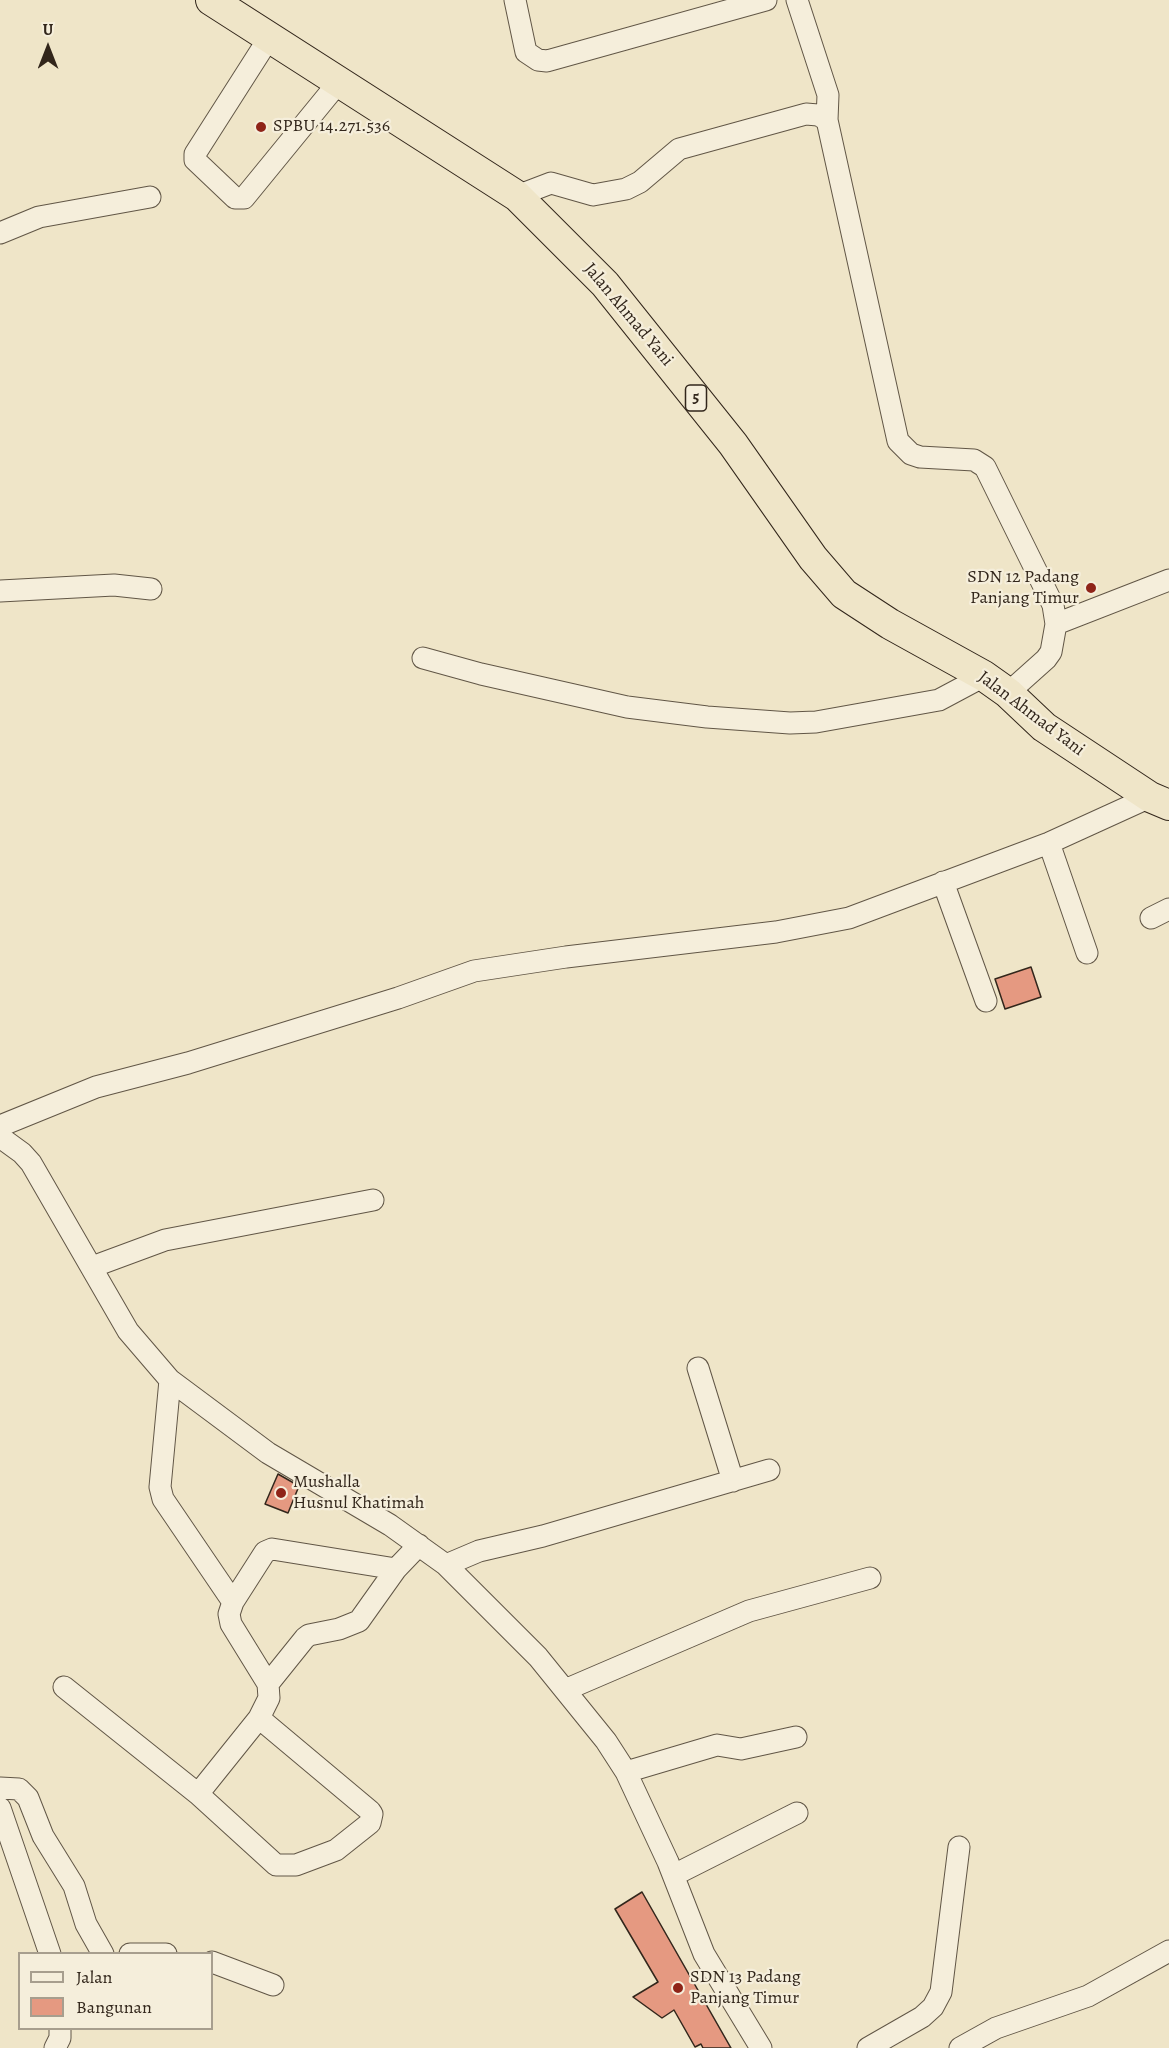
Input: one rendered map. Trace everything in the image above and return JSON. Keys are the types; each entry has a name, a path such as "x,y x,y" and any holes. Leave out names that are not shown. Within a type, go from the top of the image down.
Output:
{"highway":[{"name":"Jalan Ahmad Yani","path":"211,0 517,196 605,284 733,444 813,558 844,594 890,624 984,676 1008,693 1044,728 1163,807"}],"street":[{"path":"515,0 526,52 538,60 547,61 766,0"},
{"path":"797,0 828,95 827,120 898,441 911,454 920,457 974,460 985,467 1053,605 1056,624 1054,643 1046,659 1008,693"},
{"path":"269,38 195,154 195,160 235,198 244,198 338,83"},
{"path":"517,196 551,183 593,195 626,189 640,182 664,159 679,149 806,114 818,115 827,120"},
{"path":"0,233 39,218 150,197"},
{"path":"1056,624 1169,580"},
{"path":"0,591 114,585 151,589"},
{"path":"423,658 481,674 627,707 707,717 790,723 838,719 939,700 984,676"},
{"path":"0,1126 96,1087 188,1063 398,998 474,971 566,957 776,932 849,918 1048,843 1163,807"},
{"path":"1048,843 1087,953"},
{"path":"944,882 986,1001"},
{"path":"0,1137 22,1153 30,1163 128,1331 170,1380 268,1453 419,1545 446,1565 495,1611 565,1690 606,1741 626,1772 674,1875 704,1954 761,2048"},
{"path":"92,1267 165,1240 373,1200"},
{"path":"698,1368 733,1480"},
{"path":"170,1380 160,1487 164,1499 233,1602"},
{"path":"446,1565 478,1551 543,1536 769,1470"},
{"path":"268,1684 309,1635 339,1629 359,1621 396,1569 419,1545"},
{"path":"198,1794 259,1718 270,1698 268,1684 231,1624 229,1614 233,1602 265,1551 272,1549 396,1569"},
{"path":"565,1690 756,1608 870,1578"},
{"path":"64,1687 198,1794 280,1866 296,1865 336,1850 370,1823 372,1814 259,1718"},
{"path":"626,1772 717,1745 741,1749 796,1737"},
{"path":"0,1788 19,1789 28,1798 43,1836 74,1886 86,1924 103,1952"},
{"path":"0,1808 50,1952"},
{"path":"674,1875 797,1813"},
{"path":"868,2048 922,2017 933,2007 941,1992 959,1847"},
{"path":"960,2048 996,2028 1088,1996 1169,1951"},
{"path":"213,1962 273,1985"},
{"path":"55,2048 60,2038 60,2030"}],"building":[{"path":"1031,967 1041,997 1005,1009 995,979"},
{"name":"Mushalla Husnul Khatimah","path":"278,1474 299,1486 288,1513 265,1504"},
{"path":"642,1892 731,2048 703,2048 701,2044 695,2047 674,2010 662,2018 633,1997 658,1982 615,1909"}],"place":[{"name":"SPBU 14.271.536","path":"261,127"},
{"name":"SDN 12 Padang Panjang Timur","path":"1091,588"},
{"name":"Mushalla Husnul Khatimah","path":"281,1493"},
{"name":"SDN 13 Padang Panjang Timur","path":"678,1988"}]}
